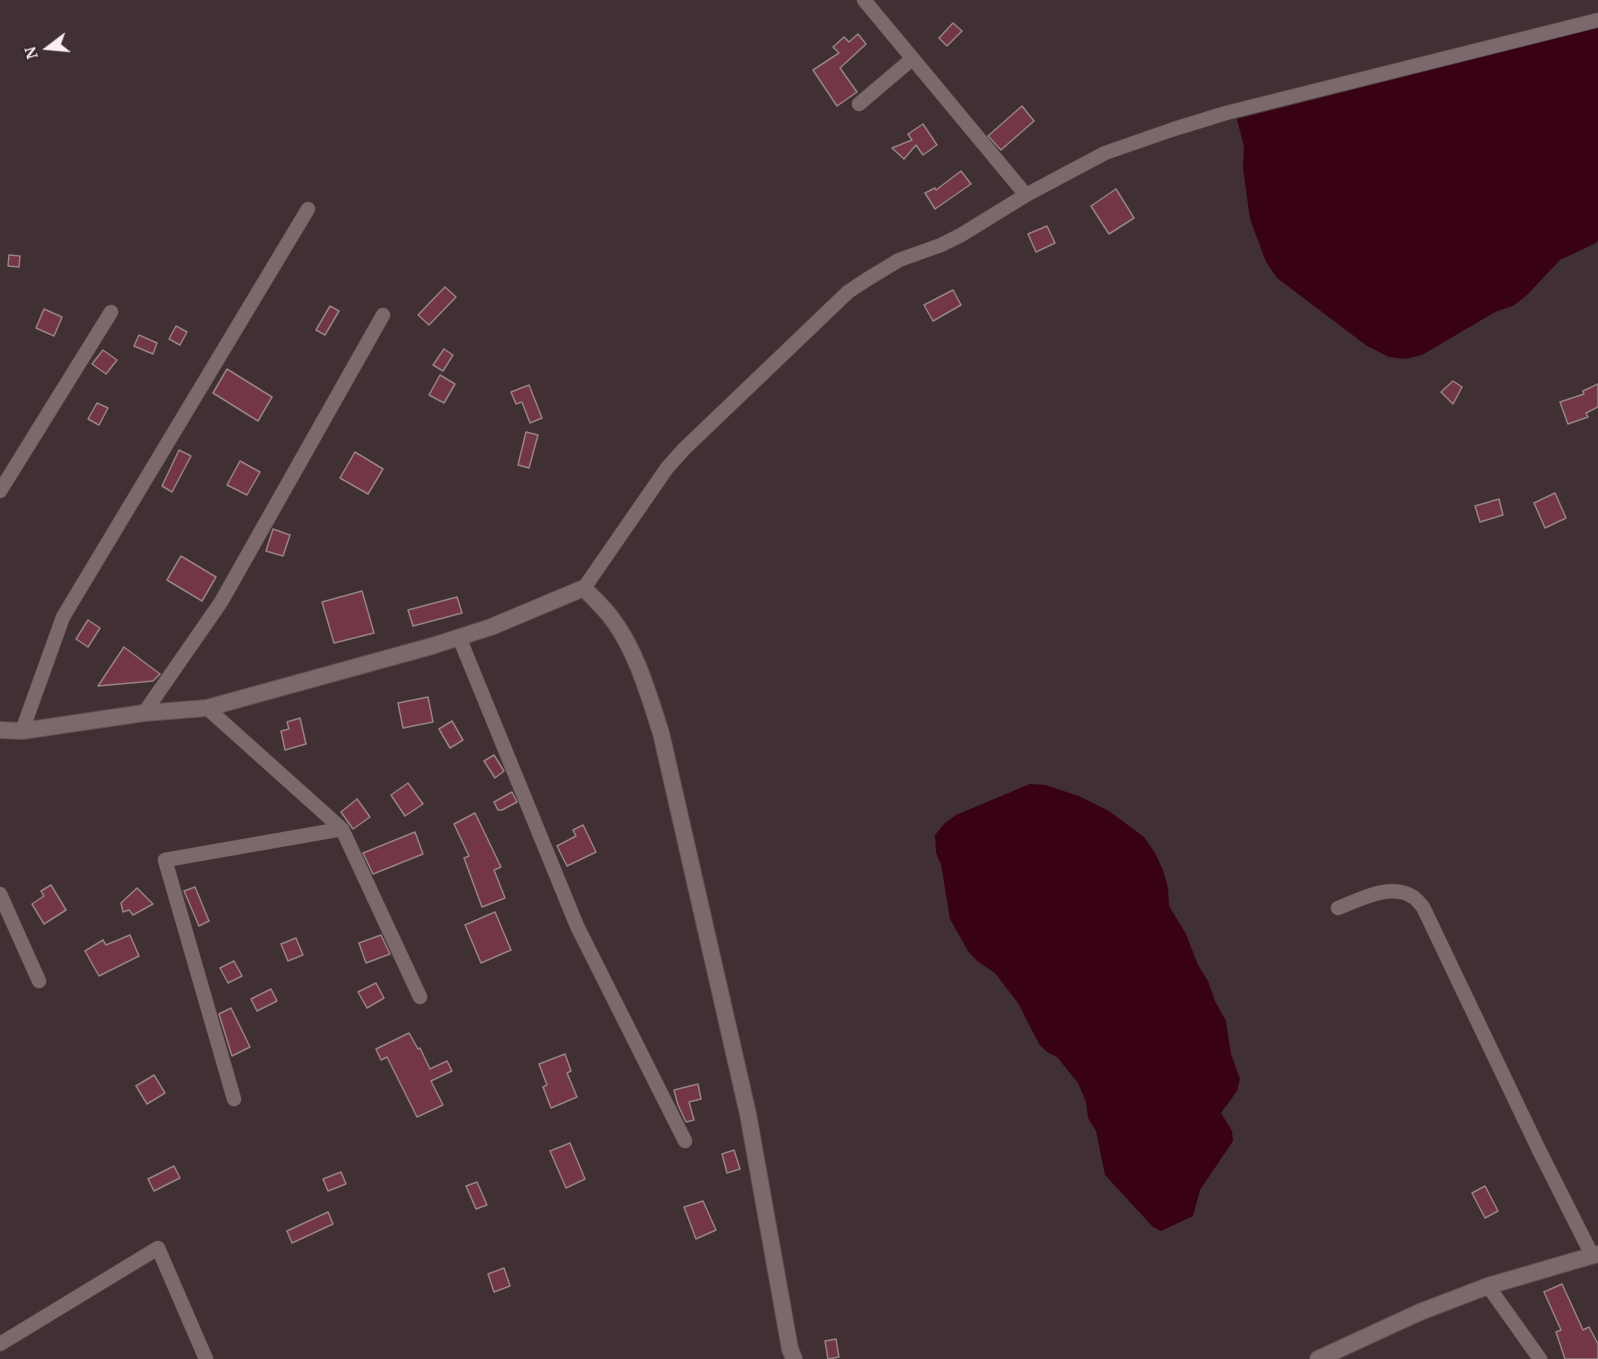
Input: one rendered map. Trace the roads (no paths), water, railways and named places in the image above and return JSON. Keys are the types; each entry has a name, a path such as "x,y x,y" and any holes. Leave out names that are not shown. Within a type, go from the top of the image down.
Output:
{"street":[{"path":"864,0 1026,195"},
{"path":"0,730 22,731 144,713 207,708 491,627 584,588 667,468 684,449 848,292 899,260 961,235 1026,195 1105,153 1174,129 1238,110 1598,20"},
{"path":"859,104 912,59"},
{"path":"22,731 63,617 308,209"},
{"path":"0,491 111,312"},
{"path":"144,713 221,602 383,315"},
{"path":"584,588 610,616 628,644 648,690 661,733 746,1102 790,1349 794,1359"},
{"path":"459,637 577,926 685,1142"},
{"path":"207,708 342,829 420,997"},
{"path":"234,1099 165,860 342,829"},
{"path":"1318,1359 1420,1312 1488,1286 1595,1255 1538,1148 1423,907 1412,896 1397,892 1370,896 1338,909"},
{"path":"0,894 39,981"},
{"path":"0,1344 159,1248 206,1359"},
{"path":"1488,1286 1540,1359"}]}
